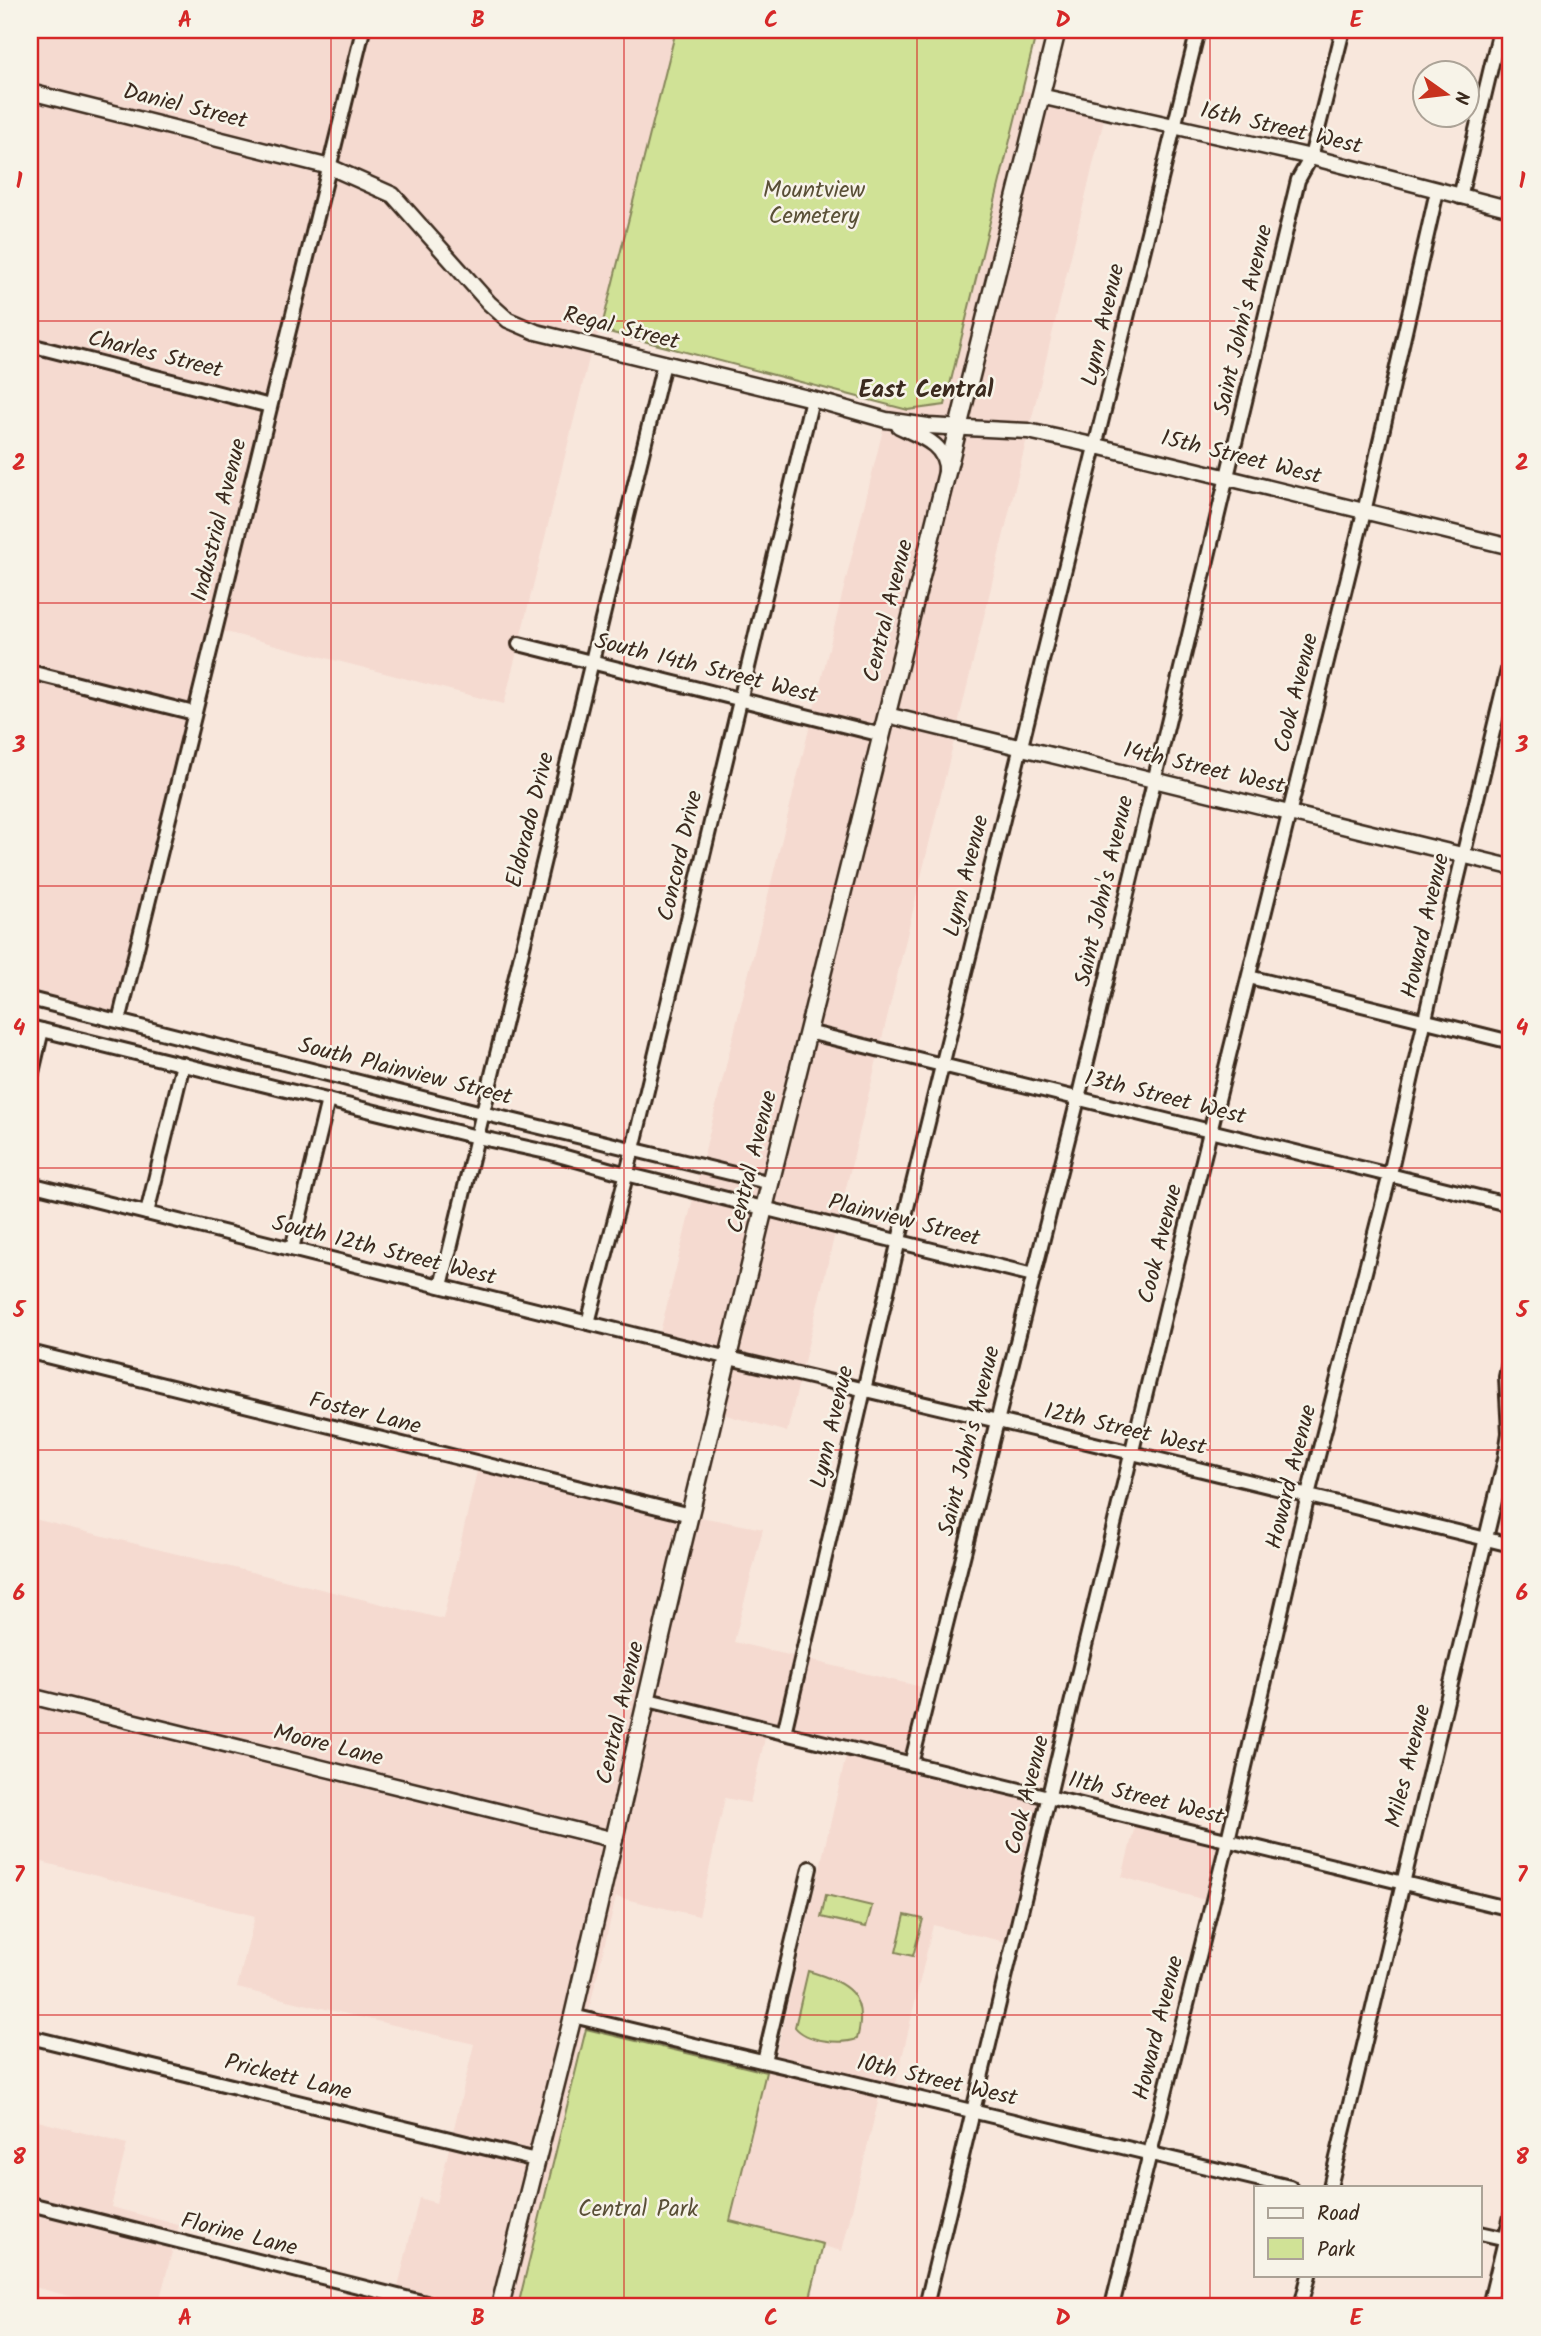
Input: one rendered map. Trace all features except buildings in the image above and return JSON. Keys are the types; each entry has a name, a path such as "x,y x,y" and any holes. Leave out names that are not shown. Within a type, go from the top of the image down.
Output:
{"main road":[{"name":"Central Avenue","path":"500,2306 573,2016 690,1514 1056,30"}],"street":[{"name":"Industrial Avenue","path":"119,1021 363,30"},
{"name":"Lynn Avenue","path":"784,1733 899,1240 1198,30"},
{"name":"Saint John's Avenue","path":"911,1764 1078,1098 1298,180 1311,157 1343,30"},
{"path":"1460,197 1500,30"},
{"name":"Daniel Street","path":"30,92 330,167"},
{"name":"16th Street West","path":"1040,96 1311,157 1511,209"},
{"name":"Regal Street","path":"330,167 393,194 489,303 508,320 536,332 812,399 886,420 928,426 958,426"},
{"name":"Cook Avenue","path":"926,2306 1364,512 1437,191"},
{"name":"Charles Street","path":"30,345 270,406"},
{"name":"Eldorado Drive","path":"440,1286 664,363"},
{"name":"Concord Drive","path":"588,1323 633,1149 812,399"},
{"path":"886,420 927,439 938,448 946,466 945,480"},
{"name":"15th Street West","path":"958,426 1028,431 1097,446 1511,547"},
{"name":"South 14th Street West","path":"519,644 882,735"},
{"name":"Howard Avenue","path":"1112,2306 1228,1840 1308,1495 1390,1174 1464,856 1506,708 1511,657"},
{"path":"30,672 194,713"},
{"name":"14th Street West","path":"887,715 1511,867"},
{"path":"1249,977 1511,1042"},
{"name":"South Plainview Street","path":"30,999 771,1183"},
{"path":"30,1081 36,1028"},
{"name":"South Plainview Street","path":"36,1028 765,1208"},
{"name":"13th Street West","path":"808,1032 1511,1205"},
{"path":"147,1213 183,1065"},
{"path":"292,1250 328,1100"},
{"name":"South 12th Street West","path":"30,1184 729,1358"},
{"name":"Plainview Street","path":"765,1208 1033,1275"},
{"name":"Foster Lane","path":"30,1352 690,1514"},
{"name":"Miles Avenue","path":"1330,2186 1486,1539 1509,1433 1508,1378 1511,1354"},
{"name":"12th Street West","path":"729,1358 1511,1545"},
{"name":"Moore Lane","path":"30,1696 614,1840"},
{"name":"11th Street West","path":"648,1700 1511,1909"},
{"path":"764,2061 810,1868"},
{"name":"10th Street West","path":"573,2016 1286,2186"},
{"name":"Prickett Lane","path":"30,2037 537,2160"},
{"name":"Florine Lane","path":"30,2204 438,2306"},
{"path":"1489,2306 1509,2239 1511,2216"},
{"path":"1482,2233 1509,2239"},
{"path":"1301,2306 1309,2276"}],"shaded area":[{"path":"30,30 676,30 601,330 592,346 504,704 214,629 119,1021 30,999"},
{"path":"1023,90 1106,111 787,1432 715,1412 728,1358 658,1341 889,405 908,410 945,404"},
{"path":"479,1463 690,1515 763,1529 734,1642 930,1689 912,1764 1049,1797 1014,1944 933,1925 894,2092 881,2090 842,2251 730,2221 766,2072 774,2063 848,1748 767,1729 750,1803 725,1798 699,1916 616,1897 518,2306 418,2306 396,2296 419,2198 436,2203 474,2044 237,1988 255,1916 30,1859 30,1518 443,1619"},
{"path":"1137,1818 1228,1840 1212,1902 1122,1877"},
{"path":"30,2119 127,2144 111,2207 179,2225 158,2306 109,2306 30,2286"}],"green space":[{"name":"Mountview Cemetery","path":"676,30 1037,30 945,405 908,410 601,330"},
{"path":"826,1895 872,1906 866,1927 821,1917"},
{"path":"905,1915 923,1919 913,1956 896,1952"},
{"path":"808,1971 834,1980 852,1993 860,2011 857,2039 842,2042 815,2039 795,2027"},
{"name":"Central Park","path":"586,2029 766,2072 730,2221 823,2244 808,2306 518,2306"}],"district":[{"name":"East Central","path":"926,390"}]}
